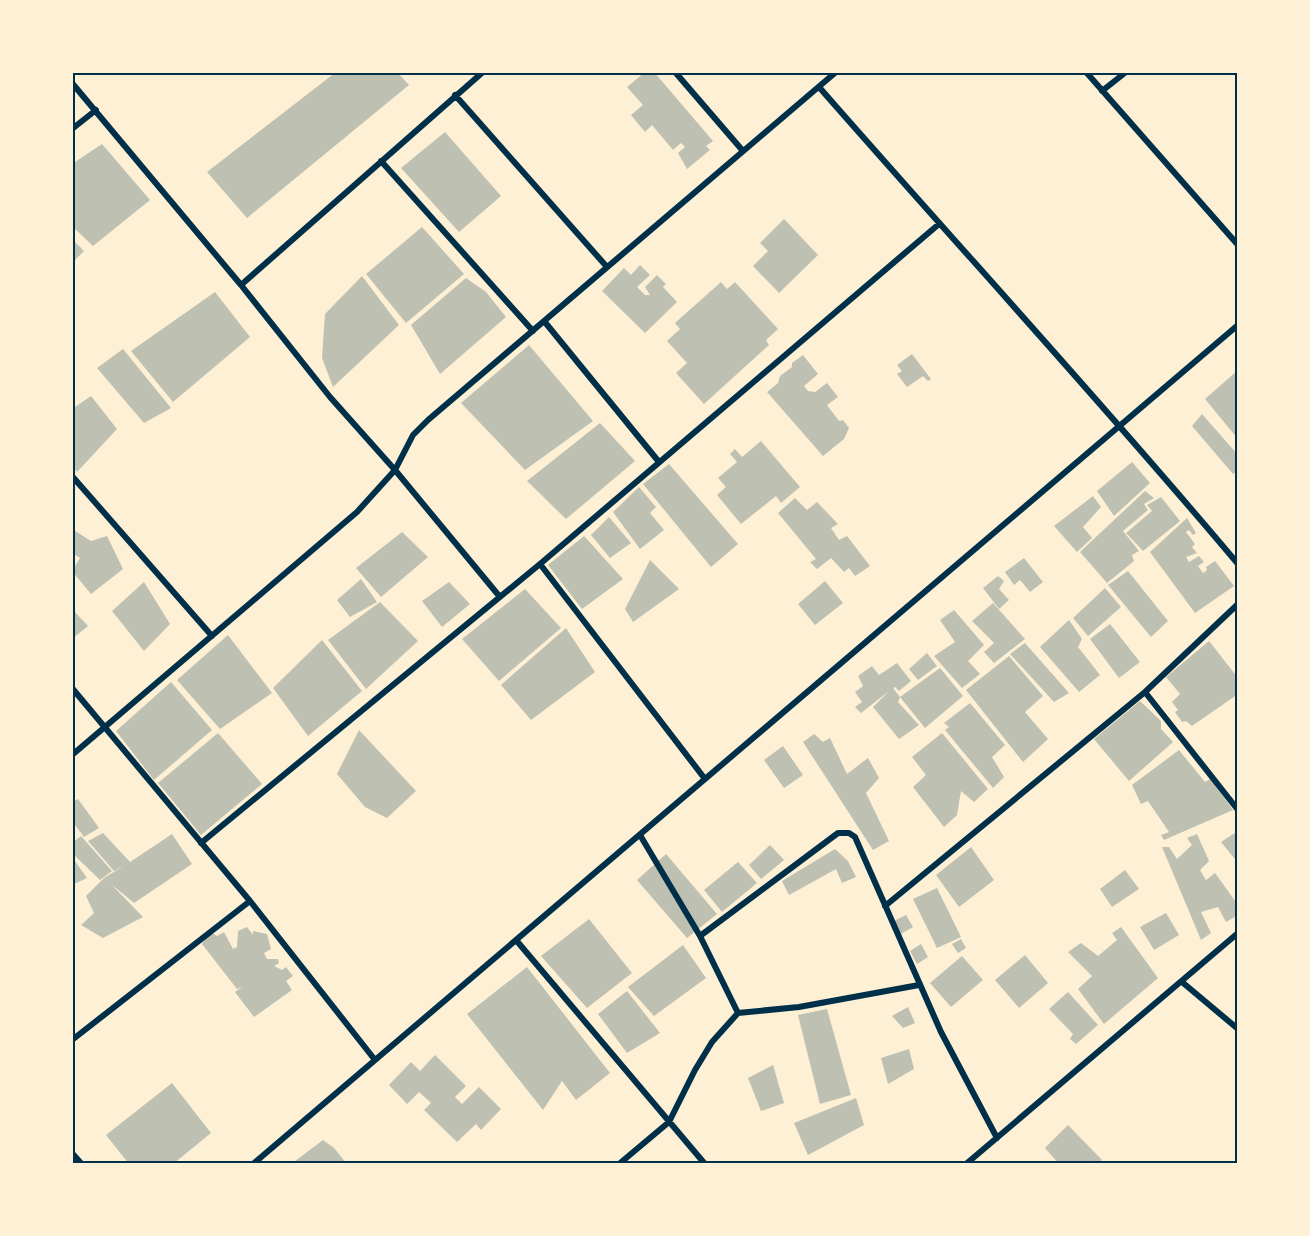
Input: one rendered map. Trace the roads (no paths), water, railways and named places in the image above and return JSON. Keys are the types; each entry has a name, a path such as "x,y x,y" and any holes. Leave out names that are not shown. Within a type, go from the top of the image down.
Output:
{"street":[{"path":"241,285 483,72"},
{"path":"675,72 743,151"},
{"path":"72,755 357,513 395,470 413,435 420,427 836,72"},
{"path":"1086,72 1238,245"},
{"path":"1102,91 1126,72"},
{"path":"72,83 241,285 330,397 395,470 500,597"},
{"path":"819,87 939,224 1121,424 1238,564"},
{"path":"455,95 607,267"},
{"path":"72,129 96,110"},
{"path":"381,161 533,331"},
{"path":"201,843 540,564 939,224"},
{"path":"544,321 659,462"},
{"path":"254,1164 1238,324"},
{"path":"72,476 75,485 212,636"},
{"path":"540,564 705,779"},
{"path":"885,906 1144,692 1238,604"},
{"path":"72,688 250,901 375,1060"},
{"path":"1144,692 1238,810"},
{"path":"700,936 838,833 849,833 855,837 919,985 963,1079 996,1138"},
{"path":"640,835 700,936 738,1012"},
{"path":"72,1040 250,901"},
{"path":"966,1164 1238,933"},
{"path":"516,940 705,1164"},
{"path":"1182,982 1238,1029"},
{"path":"620,1164 669,1122 712,1042 738,1012 799,1007 919,985"},
{"path":"72,1156 79,1164"}]}
